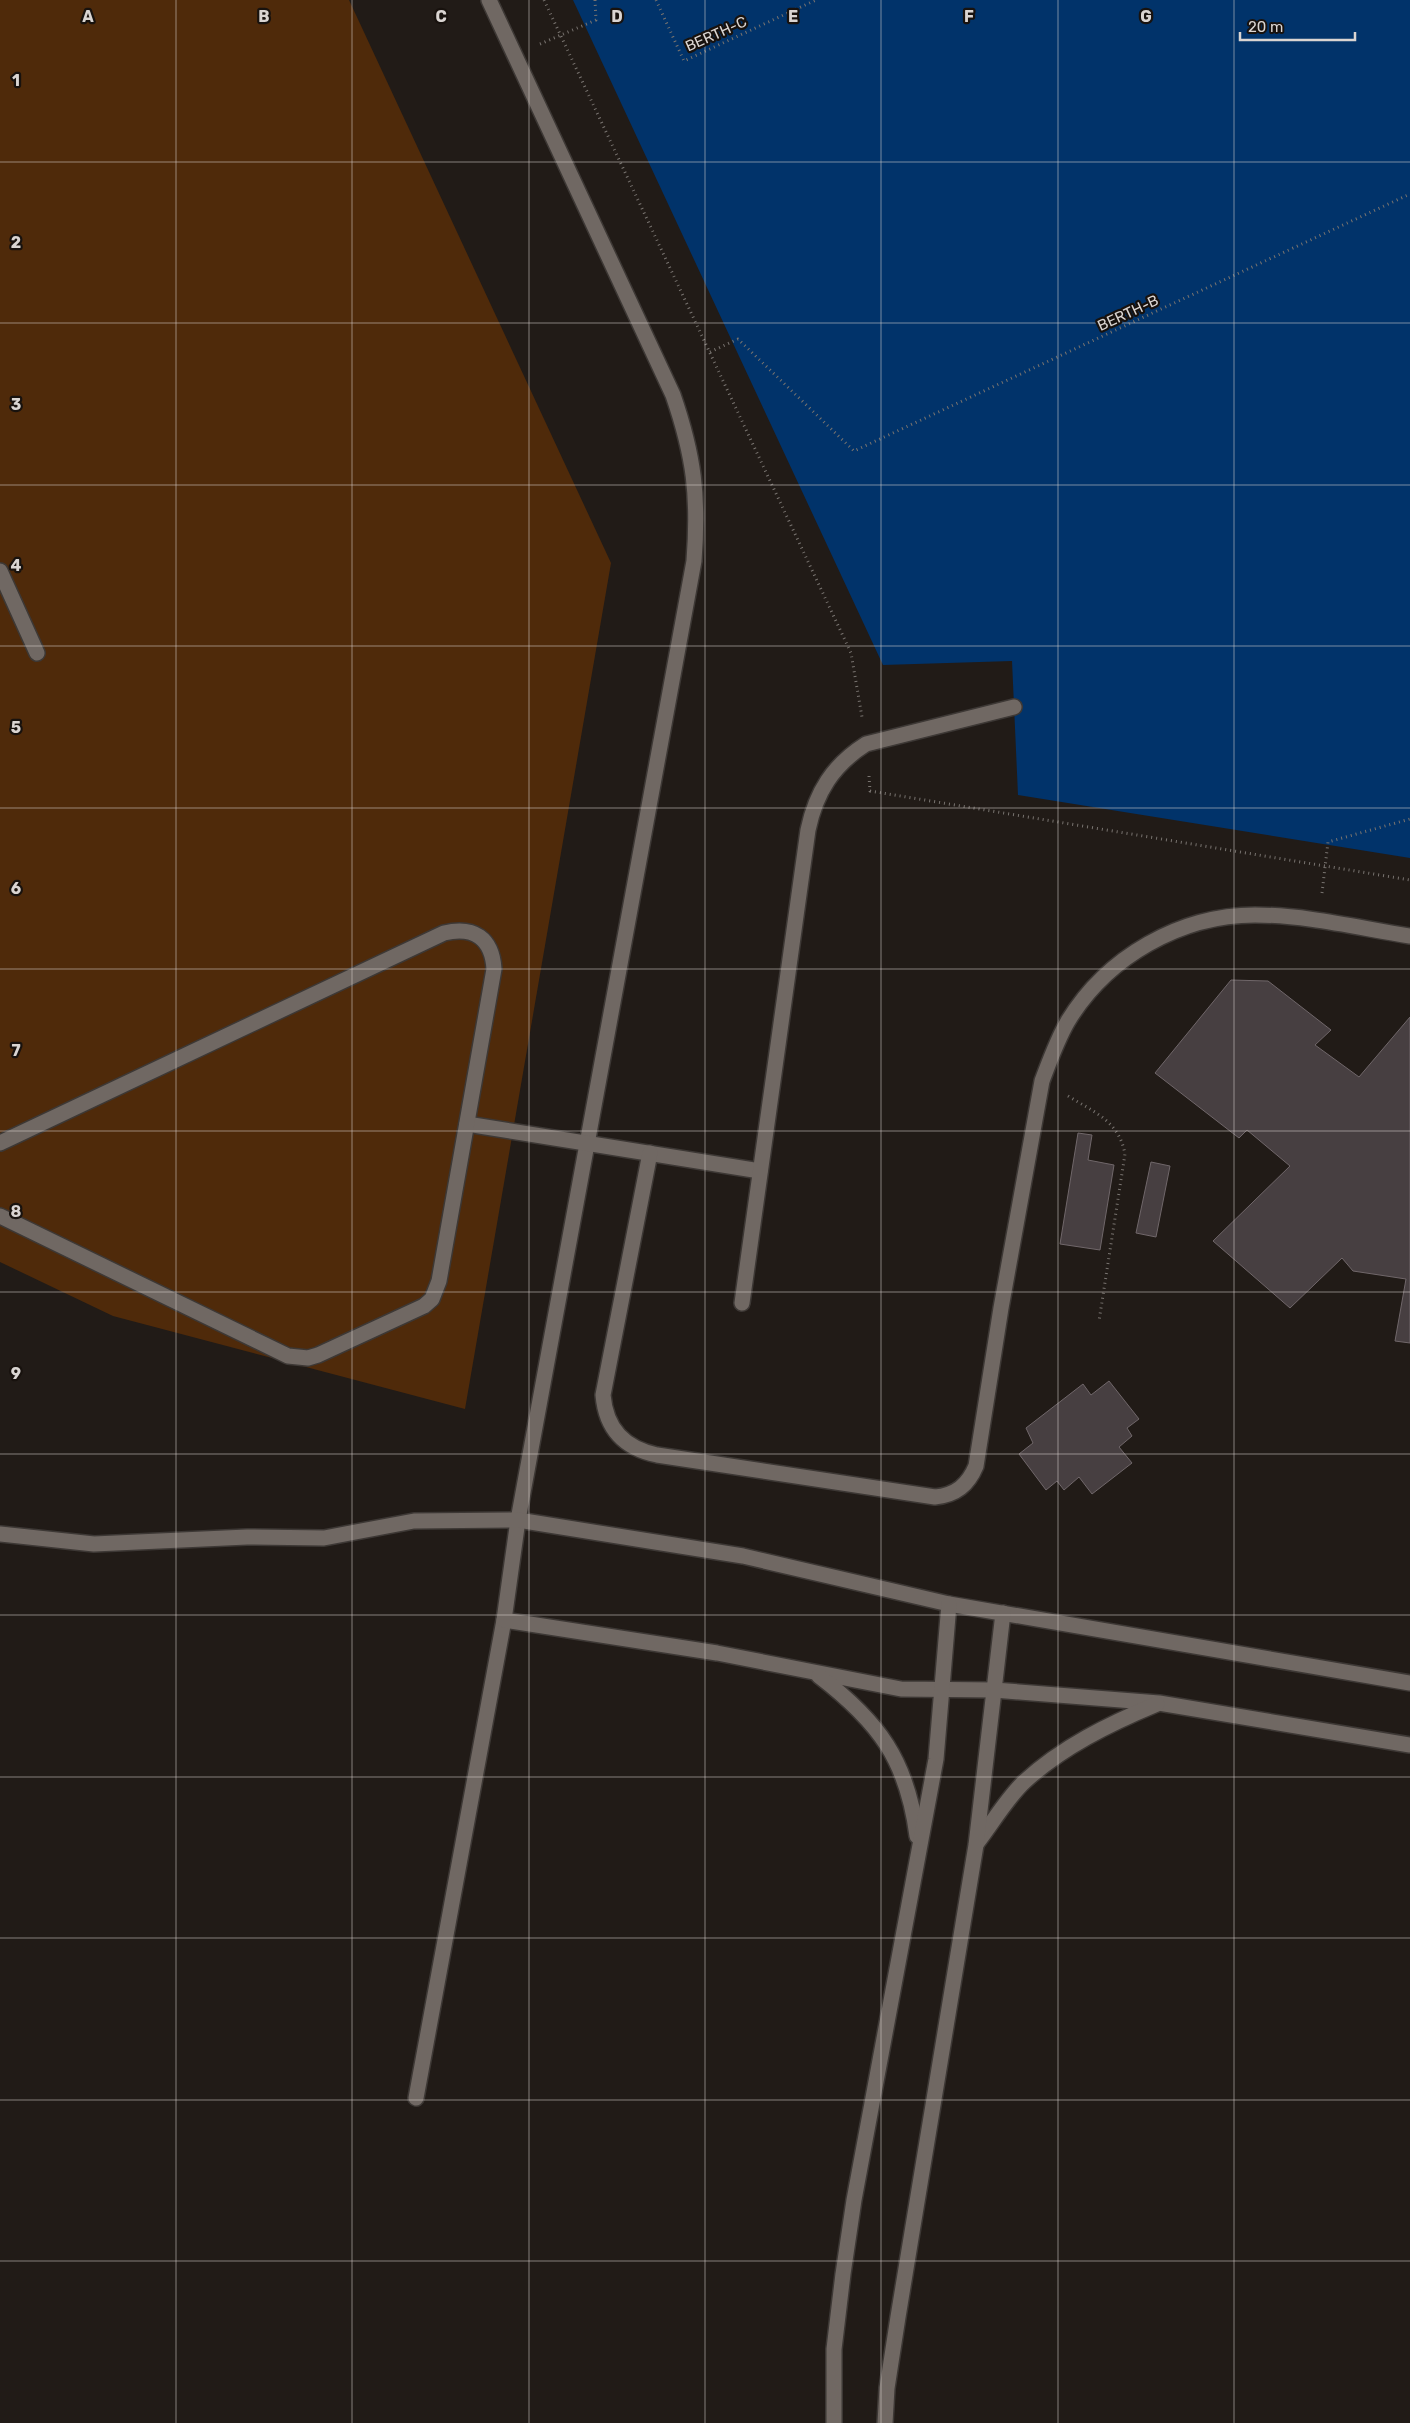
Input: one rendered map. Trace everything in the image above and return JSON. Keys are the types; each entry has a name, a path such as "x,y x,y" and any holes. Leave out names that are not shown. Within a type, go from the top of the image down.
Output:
{"street":[{"path":"416,2098 504,1620 518,1520 694,560 698,518 695,476 687,435 674,395 489,0"},
{"path":"0,571 37,653"},
{"path":"742,1303 813,809 821,789 833,772 850,754 866,744 1014,706"},
{"path":"650,1153 603,1395 604,1410 618,1436 636,1449 657,1455 935,1497 946,1496 957,1492 966,1484 976,1466 1001,1308 1042,1081 1053,1050 1068,1022 1086,995 1108,972 1155,940 1191,925 1223,918 1255,915 1318,922 1410,936"},
{"path":"0,1143 444,933 456,930 468,931 480,936 488,945 494,957 494,969 485,1024 439,1280 432,1299 424,1306 308,1358 288,1356 0,1216"},
{"path":"467,1124 760,1171"},
{"path":"0,1534 94,1544 247,1537 324,1538 414,1520 518,1520 743,1556 949,1604 1410,1683"},
{"path":"834,2423 834,2349 843,2274 854,2200 936,1759 949,1604"},
{"path":"885,2423 887,2388 898,2317 976,1845 1003,1613"},
{"path":"504,1620 717,1653 816,1674 901,1689 942,1691 994,1690 1159,1703 1410,1745"},
{"path":"816,1674 852,1701 880,1732 901,1771 914,1811 919,1852"},
{"path":"976,1845 1023,1783 1065,1750 1108,1725 1159,1703"}],"path":[{"path":"544,0 851,653 866,744 870,791 1410,880"},
{"path":"514,54 596,20 595,0"},
{"name":"BERTH-C","path":"656,0 684,61 816,0"},
{"name":"BERTH-B","path":"710,352 738,339 854,452 1410,194"},
{"path":"1318,922 1328,842 1410,819"},
{"path":"1042,1081 1104,1118 1119,1134 1124,1144 1124,1164 1099,1321"}],"shaded area":[{"path":"0,0 349,0 611,563 465,1409 113,1316 0,1262"}],"water":[{"path":"573,0 1410,0 1410,858 1018,795 1012,661 883,665"}],"building":[{"path":"1231,980 1268,981 1331,1030 1315,1045 1359,1077 1410,1017 1410,1343 1395,1341 1406,1279 1353,1271 1342,1258 1290,1308 1213,1241 1290,1166 1247,1130 1239,1138 1155,1073"},
{"path":"1078,1133 1092,1135 1088,1160 1114,1165 1100,1250 1060,1244"},
{"path":"1151,1162 1170,1166 1156,1237 1136,1233"},
{"path":"1109,1381 1139,1419 1127,1428 1132,1436 1119,1447 1132,1463 1092,1494 1079,1477 1064,1490 1057,1481 1046,1490 1019,1454 1033,1443 1026,1428 1083,1384 1091,1395"}]}
